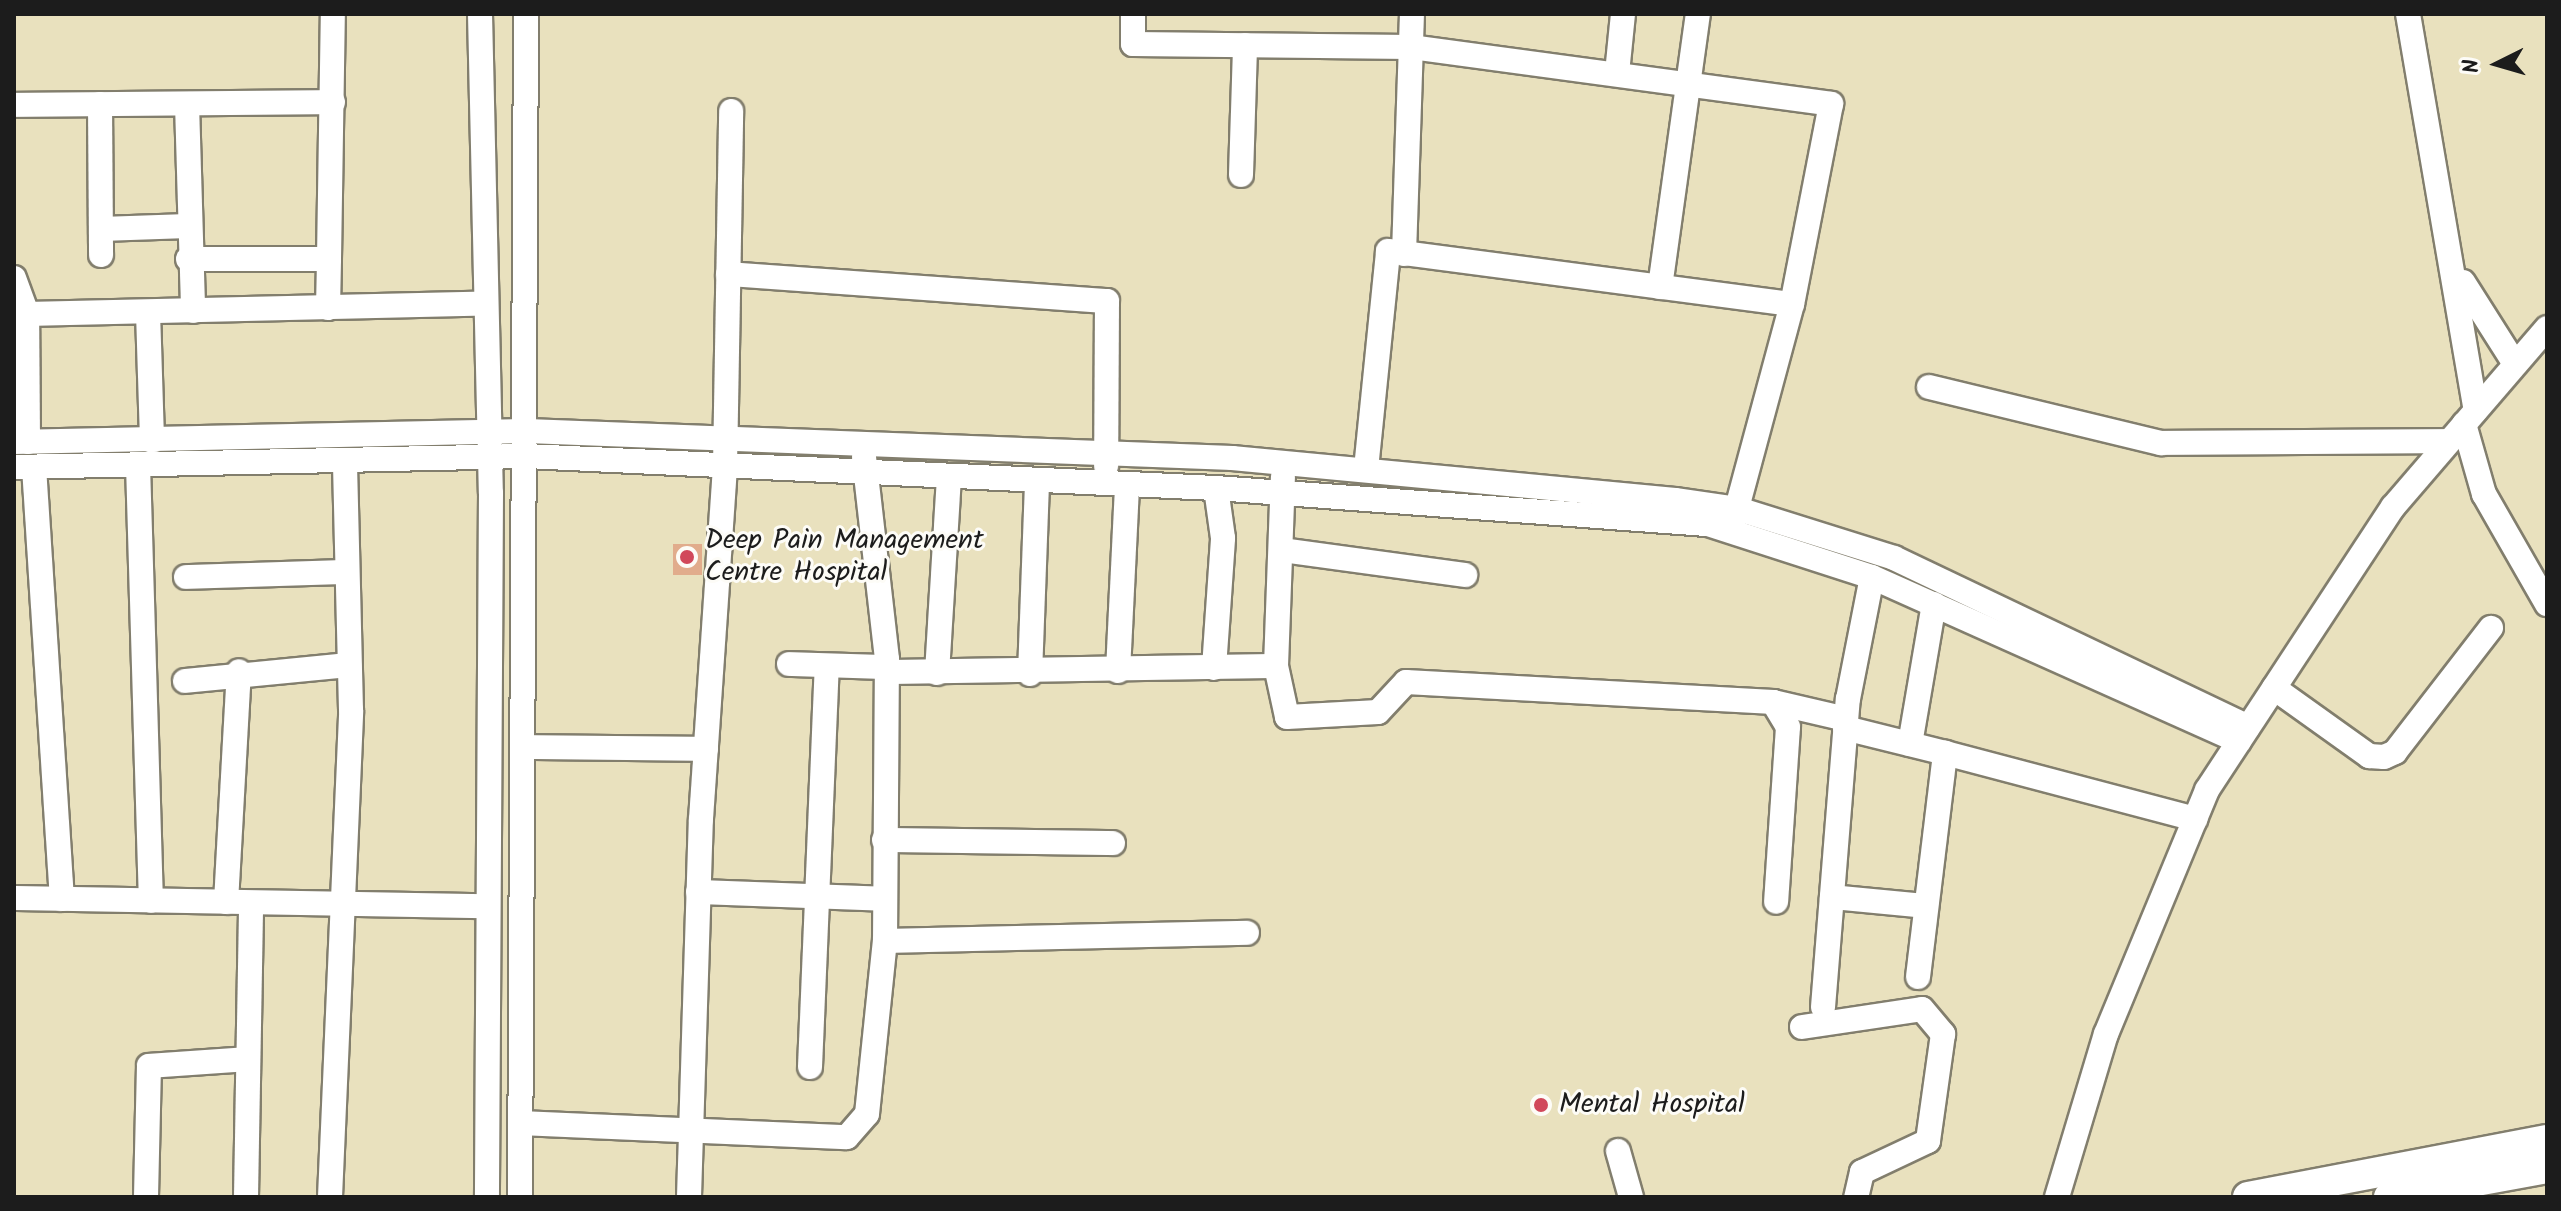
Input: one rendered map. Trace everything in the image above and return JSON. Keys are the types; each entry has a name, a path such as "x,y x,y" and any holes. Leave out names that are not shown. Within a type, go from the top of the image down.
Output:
{"main road":[{"path":"2257,1196 2547,1140"},
{"path":"2389,1197 2547,1168"}],"street":[{"path":"328,308 333,14"},
{"path":"480,14 488,459 487,1197"},
{"path":"520,1197 527,431 526,14"},
{"path":"1133,14 1133,44 1411,47 1831,104 1792,304 1735,518"},
{"path":"1404,254 1412,14"},
{"path":"1617,73 1623,14"},
{"path":"1660,287 1698,14"},
{"path":"2408,14 2458,273 2463,425 2484,494 2547,604"},
{"path":"1241,175 1245,45"},
{"path":"14,105 333,102"},
{"path":"100,104 101,255"},
{"path":"187,104 188,259 193,311"},
{"path":"689,1197 698,892 725,466 731,111"},
{"path":"101,229 188,226"},
{"path":"1366,469 1388,251 1792,304"},
{"path":"188,259 255,265 329,259"},
{"path":"2458,273 2515,364"},
{"path":"728,274 1107,301 1107,452 1116,483 1118,671"},
{"path":"14,278 21,315 21,442 527,431 863,446 1107,452 1366,469 1735,518 1894,558 2243,734"},
{"path":"21,315 484,304"},
{"path":"148,312 152,441"},
{"path":"2057,1197 2106,1034 2195,819 2243,734 2393,507 2547,328"},
{"path":"1929,387 2161,443 2463,425"},
{"path":"520,1123 692,1134 847,1137 867,1114 872,1090 885,941 887,670 863,446"},
{"path":"62,899 24,467 526,456 1216,488 1735,518 2243,734"},
{"path":"330,1197 343,905 349,665 345,461"},
{"path":"1284,462 1276,666 1287,717 1378,712 1406,682 1773,702 1910,744 2195,819"},
{"path":"138,465 151,901"},
{"path":"937,673 949,476"},
{"path":"1030,674 1037,481"},
{"path":"1214,668 1223,538 1216,488"},
{"path":"1282,550 1465,575"},
{"path":"186,577 347,572"},
{"path":"1823,1007 1846,723 1872,577"},
{"path":"1910,744 1934,604"},
{"path":"2274,688 2369,756 2384,757 2395,752 2491,628"},
{"path":"789,664 937,673 1030,674 1276,666"},
{"path":"185,681 239,671 349,665"},
{"path":"810,1067 813,897 827,667"},
{"path":"239,671 238,903 248,1059 246,1197"},
{"path":"1773,702 1788,727 1776,902"},
{"path":"524,747 706,749"},
{"path":"1918,977 1945,753"},
{"path":"884,840 1113,843"},
{"path":"698,892 885,899"},
{"path":"1832,897 1926,906"},
{"path":"14,920 14,898 488,906"},
{"path":"885,941 1247,933"},
{"path":"1802,1027 1922,1009 1943,1034 1928,1141 1862,1172 1856,1197"},
{"path":"146,1197 149,1066 248,1059"},
{"path":"1618,1151 1631,1197"}],"building":[{"path":"673,544 702,544 702,575 673,575"}],"place":[{"name":"Deep Pain Management Centre Hospital","path":"687,557"},
{"name":"Mental Hospital","path":"1541,1105"}]}
